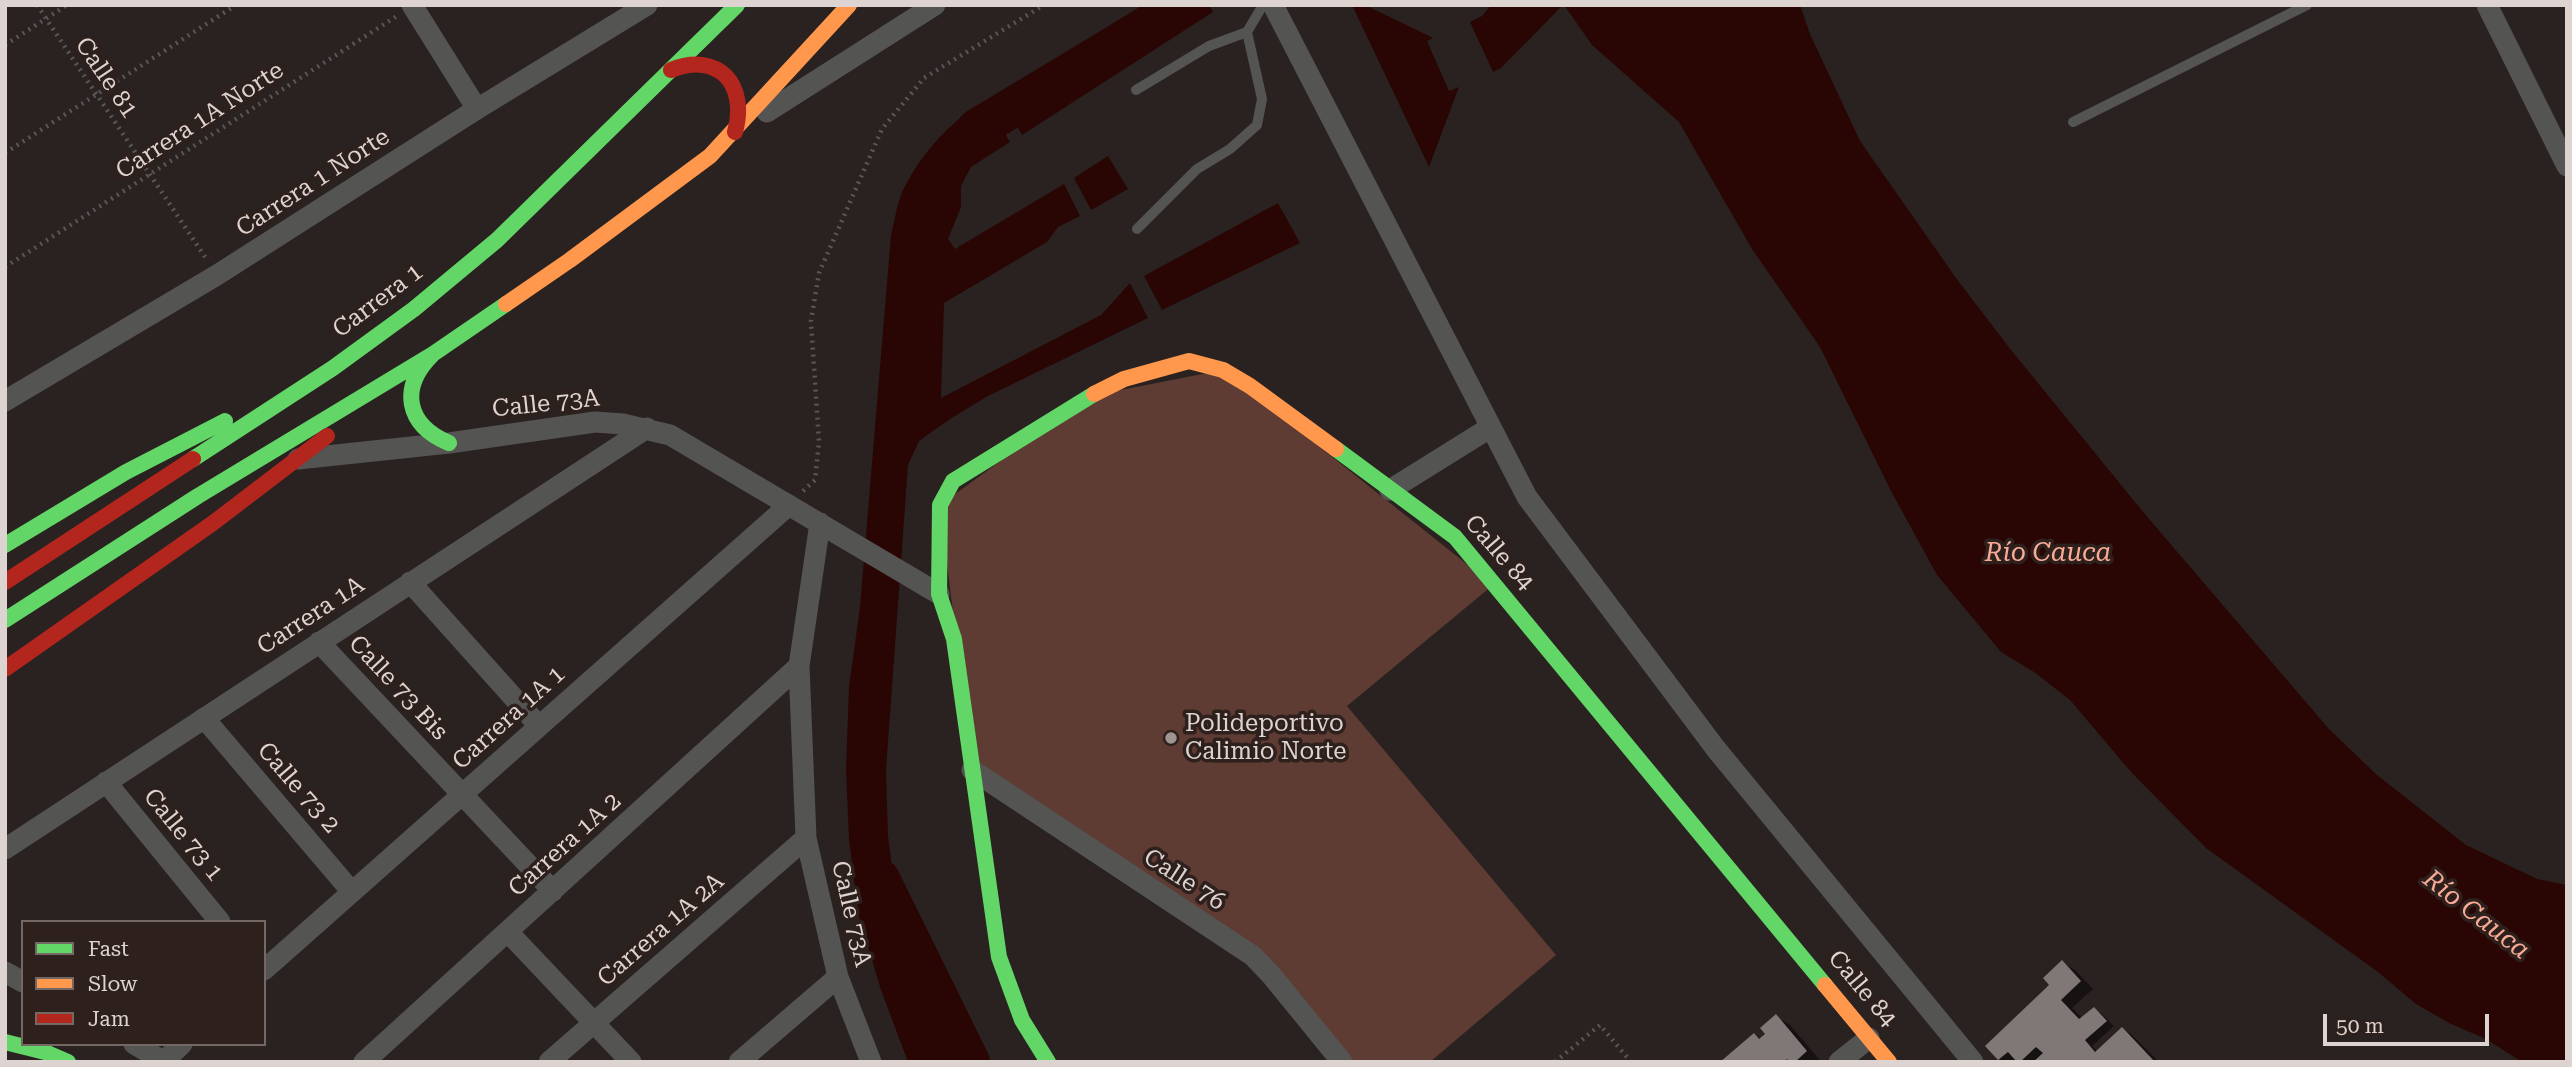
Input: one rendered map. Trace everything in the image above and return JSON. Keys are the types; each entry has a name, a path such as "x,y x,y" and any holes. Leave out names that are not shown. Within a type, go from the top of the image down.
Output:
{"main road":[{"name":"Carrera 1","path":"5,582 333,368 414,309 497,240 737,5"},
{"path":"449,443 429,435 412,409 410,388 424,361 570,260 710,156 735,132 849,5"},
{"path":"671,70 680,65 699,63 709,65 726,76 739,100 740,113 735,132"},
{"path":"5,670 213,523 433,355"},
{"path":"5,620 198,496 433,355"},
{"name":"Calle 84","path":"939,594 940,505 953,481 1090,396 1124,379 1189,361 1223,370 1250,386 1455,537 1889,1062"},
{"path":"5,545 137,466 333,368"},
{"path":"939,594 954,639 999,957 1022,1020 1048,1062"},
{"path":"5,1025 21,1036"},
{"path":"39,1048 68,1062"}],"street":[{"name":"Carrera 1 Norte","path":"5,401 217,275 477,109 647,5"},
{"path":"735,132 935,5"},
{"name":"Calle 84","path":"1273,5 1527,497 1716,749 1973,1062"},
{"path":"2487,5 2567,166"},
{"path":"412,6 477,109"},
{"name":"Calle 73A","path":"296,459 449,443 595,422 647,428 670,435 939,594"},
{"path":"1390,489 1490,427"},
{"name":"Carrera 1A","path":"5,849 647,428"},
{"name":"Carrera 1A 1","path":"266,968 789,505"},
{"name":"Calle 73A","path":"820,523 799,666 806,838 838,977 871,1062"},
{"path":"411,582 539,726"},
{"name":"Calle 73 Bis","path":"319,642 553,891"},
{"name":"Carrera 1A 2","path":"364,1062 799,666"},
{"name":"Calle 73 2","path":"204,718 352,892"},
{"name":"Calle 76","path":"972,770 1253,956 1342,1062"},
{"name":"Calle 73 1","path":"106,782 218,920"},
{"name":"Carrera 1A 2A","path":"549,1062 806,838"},
{"path":"508,932 631,1062"},
{"path":"5,972 21,981"},
{"path":"739,1062 838,977"},
{"path":"1839,1062 1869,1038"},
{"path":"138,1046 164,1061 180,1046"}],"lane":[{"path":"1136,90 1209,46 1247,32 1264,5"},
{"path":"2073,122 2307,5"},
{"path":"1137,229 1197,169 1230,149 1257,125 1262,99 1247,32"}],"path":[{"name":"Calle 81","path":"37,5 217,275"},
{"path":"5,45 67,5"},
{"path":"5,153 236,5"},
{"path":"789,505 815,480 819,442 811,321 820,273 882,129 923,79 1044,5"},
{"name":"Carrera 1A Norte","path":"5,267 412,6"},
{"path":"1555,1062 1600,1025 1631,1062"}],"shaded area":[{"name":"Polideportivo Calimio Norte","path":"1223,370 1493,585 1347,706 1556,955 1430,1062 1342,1062 1272,976 972,770 940,505 1090,396"}],"water":[{"path":"1143,5 1209,5 1213,12 1022,135 998,93"},
{"path":"1352,5 1365,5 1433,38 1427,41 1449,91 1459,87 1429,167"},
{"path":"1491,5 1563,5 1501,68 1493,72 1470,22 1482,16"},
{"name":"Río Cauca","path":"1564,5 1800,5 1810,34 1860,141 1956,278 2144,513 2329,729 2377,775 2466,845 2537,879 2567,885 2567,1062 2522,1062 2486,1039 2449,1023 2416,1004 2378,972 2206,848 2131,772 2070,700 2034,672 2001,652 1937,575 1891,491 1820,347 1752,249 1679,122 1592,45"},
{"path":"985,101 1010,142 971,167 961,186 961,207 948,239 955,249 1064,184 1080,216 1058,227 1047,242 944,303 941,398 1101,315 1130,283 1148,318 988,396 950,419 919,441 908,465 886,770 888,836 897,905 918,978 950,1062 908,1062 881,990 858,913 849,839 846,770 849,687 860,607 891,235 896,211 904,188 929,150 960,118"},
{"path":"1108,156 1128,189 1091,210 1074,178"},
{"path":"1278,203 1300,243 1162,310 1144,276"}],"building":[{"path":"2062,960 2081,981 2061,1000 2079,1019 2094,1007 2107,1021 2085,1040 2095,1052 2122,1027 2155,1062 2033,1062 2043,1053 2036,1047 2017,1062 2008,1052 1998,1060 1985,1046 2049,985 2043,978"},
{"path":"1776,1014 1807,1051 1795,1062 1789,1062 1787,1059 1783,1062 1720,1062 1754,1033 1759,1039 1765,1034 1760,1028"}],"waterway":[{"path":"954,152 978,128 1055,82"},
{"path":"880,879 970,1062"}],"traffic: fast":[{"path":"193,459 333,368 414,309 497,240 737,5"},
{"path":"5,620 198,496 433,354 506,304"},
{"path":"432,355 415,380 412,405 424,426 449,443"},
{"path":"1048,1062 1022,1020 999,957 954,639 939,594 940,505 953,481 1094,394"},
{"path":"5,545 126,472 225,421"},
{"path":"1336,449 1455,537 1825,985"},
{"path":"5,1042 45,1052 68,1062"}],"traffic: slow":[{"path":"506,304 710,156 849,5"},
{"path":"1094,394 1124,379 1189,361 1223,370 1250,386 1336,449"},
{"path":"1825,985 1889,1062"}],"traffic: jam":[{"path":"671,70 688,65 703,65 726,76 737,100 735,132"},
{"path":"5,669 213,523 327,436"},
{"path":"5,582 193,459"}],"place":[{"name":"Polideportivo Calimio Norte","path":"1171,738"}]}
